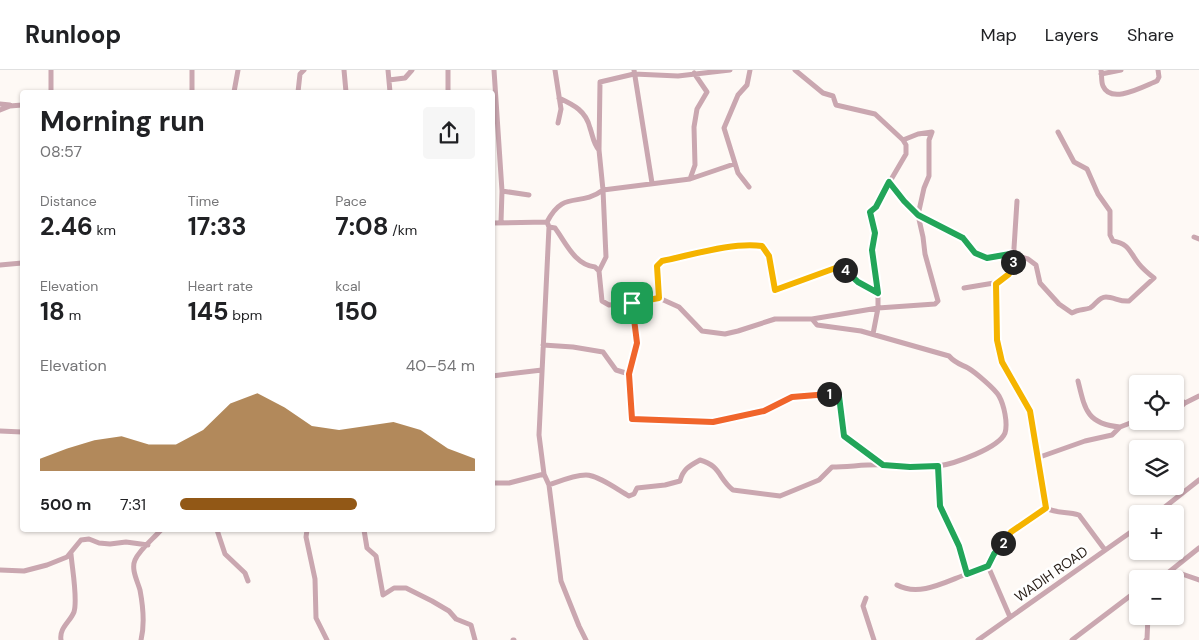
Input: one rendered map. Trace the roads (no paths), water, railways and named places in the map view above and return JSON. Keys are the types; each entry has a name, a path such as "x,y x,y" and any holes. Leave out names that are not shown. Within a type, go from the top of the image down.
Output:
{"street":[{"path":"51,70 51,90"},
{"path":"192,70 192,90"},
{"path":"234,90 238,70"},
{"path":"298,90 300,74 304,70"},
{"path":"344,70 346,90"},
{"path":"388,70 390,90"},
{"path":"389,80 405,78 412,70"},
{"path":"448,70 448,90"},
{"path":"494,70 500,140 501,222"},
{"path":"555,70 561,110 558,122"},
{"path":"730,70 678,76 634,72 600,82 599,150 606,256 599,271 602,300 609,305 659,298 679,308 702,332 725,334 775,319 812,319 878,308 935,304 938,301 925,254 918,215 924,188 929,176 932,132 918,134 903,140"},
{"path":"749,187 738,173 734,164 724,128 738,95 747,85 750,70"},
{"path":"795,70 823,93 833,96 836,105 875,114 906,145 906,154 876,207 870,212 875,233 872,250 878,293 878,308 873,334"},
{"path":"1121,70 1101,72 1103,86 1110,94 1117,95 1157,81 1159,77 1158,70"},
{"path":"634,72 652,183"},
{"path":"690,179 695,165 694,127 697,109 707,92 694,73"},
{"path":"560,98 586,115 594,144 599,150"},
{"path":"0,104 20,105"},
{"path":"0,110 10,106"},
{"path":"889,182 918,215 963,238 975,253 987,258 1010,254 1028,259 1036,265 1040,283 1053,298 1072,313 1091,308 1100,298 1105,297 1122,302 1129,301 1154,278 1140,266 1128,246 1122,242 1113,241 1110,235 1110,211 1098,194 1087,170 1074,162 1058,132"},
{"path":"495,141 500,140"},
{"path":"586,640 562,581 548,486 544,474 538,435 548,224 552,210 560,203 595,196 603,190 690,179 734,164"},
{"path":"502,191 529,195"},
{"path":"964,288 996,284 1009,274 1014,256 1016,201"},
{"path":"495,223 548,224 555,228 577,259 587,266 595,267 599,271"},
{"path":"1199,234 1194,236 1199,239"},
{"path":"659,298 657,266 662,261 721,249 753,245 762,246 769,256 775,290 841,266 858,282 878,293"},
{"path":"0,265 20,263"},
{"path":"996,284 997,340 1002,362 1030,411 1046,508"},
{"path":"632,303 637,343 629,374 632,419 713,422 764,411 792,397 833,394 839,396 844,436 883,465"},
{"path":"548,486 569,478 586,475 593,476 629,496 634,494 637,488 665,485 680,481 682,472 700,460 710,463 733,490 775,496 819,480 832,466 938,466 969,457 999,441 1005,432 1003,408 999,396 993,388 968,368 958,365 949,356 861,331 816,325 812,319"},
{"path":"543,345 603,352 616,370 629,374"},
{"path":"495,376 542,370"},
{"path":"1078,381 1084,408 1095,421 1120,427"},
{"path":"1185,402 1199,396"},
{"path":"1037,458 1085,441 1112,435 1120,427 1129,424"},
{"path":"0,430 20,432"},
{"path":"938,466 940,506 959,546 967,574"},
{"path":"495,483 509,484 544,474"},
{"path":"1167,505 1199,480"},
{"path":"1046,508 1055,512 1079,515 1105,550"},
{"path":"897,585 906,590 924,590 988,566 994,554 1011,532 1046,508"},
{"path":"141,640 144,627 140,591 134,564 136,558 159,532"},
{"path":"218,532 225,554 245,573 248,582"},
{"path":"307,532 306,537 315,579 316,618 327,640"},
{"path":"364,532 367,548 376,556 384,596 394,588 406,588 449,611 456,619 470,625 475,640"},
{"name":"WADIH ROAD","path":"978,640 1129,533"},
{"path":"0,570 24,571 47,565 68,557 81,540 89,539 99,543 110,544 126,542 148,545"},
{"path":"1173,570 1199,548"},
{"path":"61,640 61,633 74,611 71,554"},
{"path":"988,566 1010,617"},
{"path":"1184,575 1199,580"},
{"path":"1072,640 1129,597"},
{"path":"866,598 863,606 874,640"},
{"path":"1146,640 1148,625"}]}
